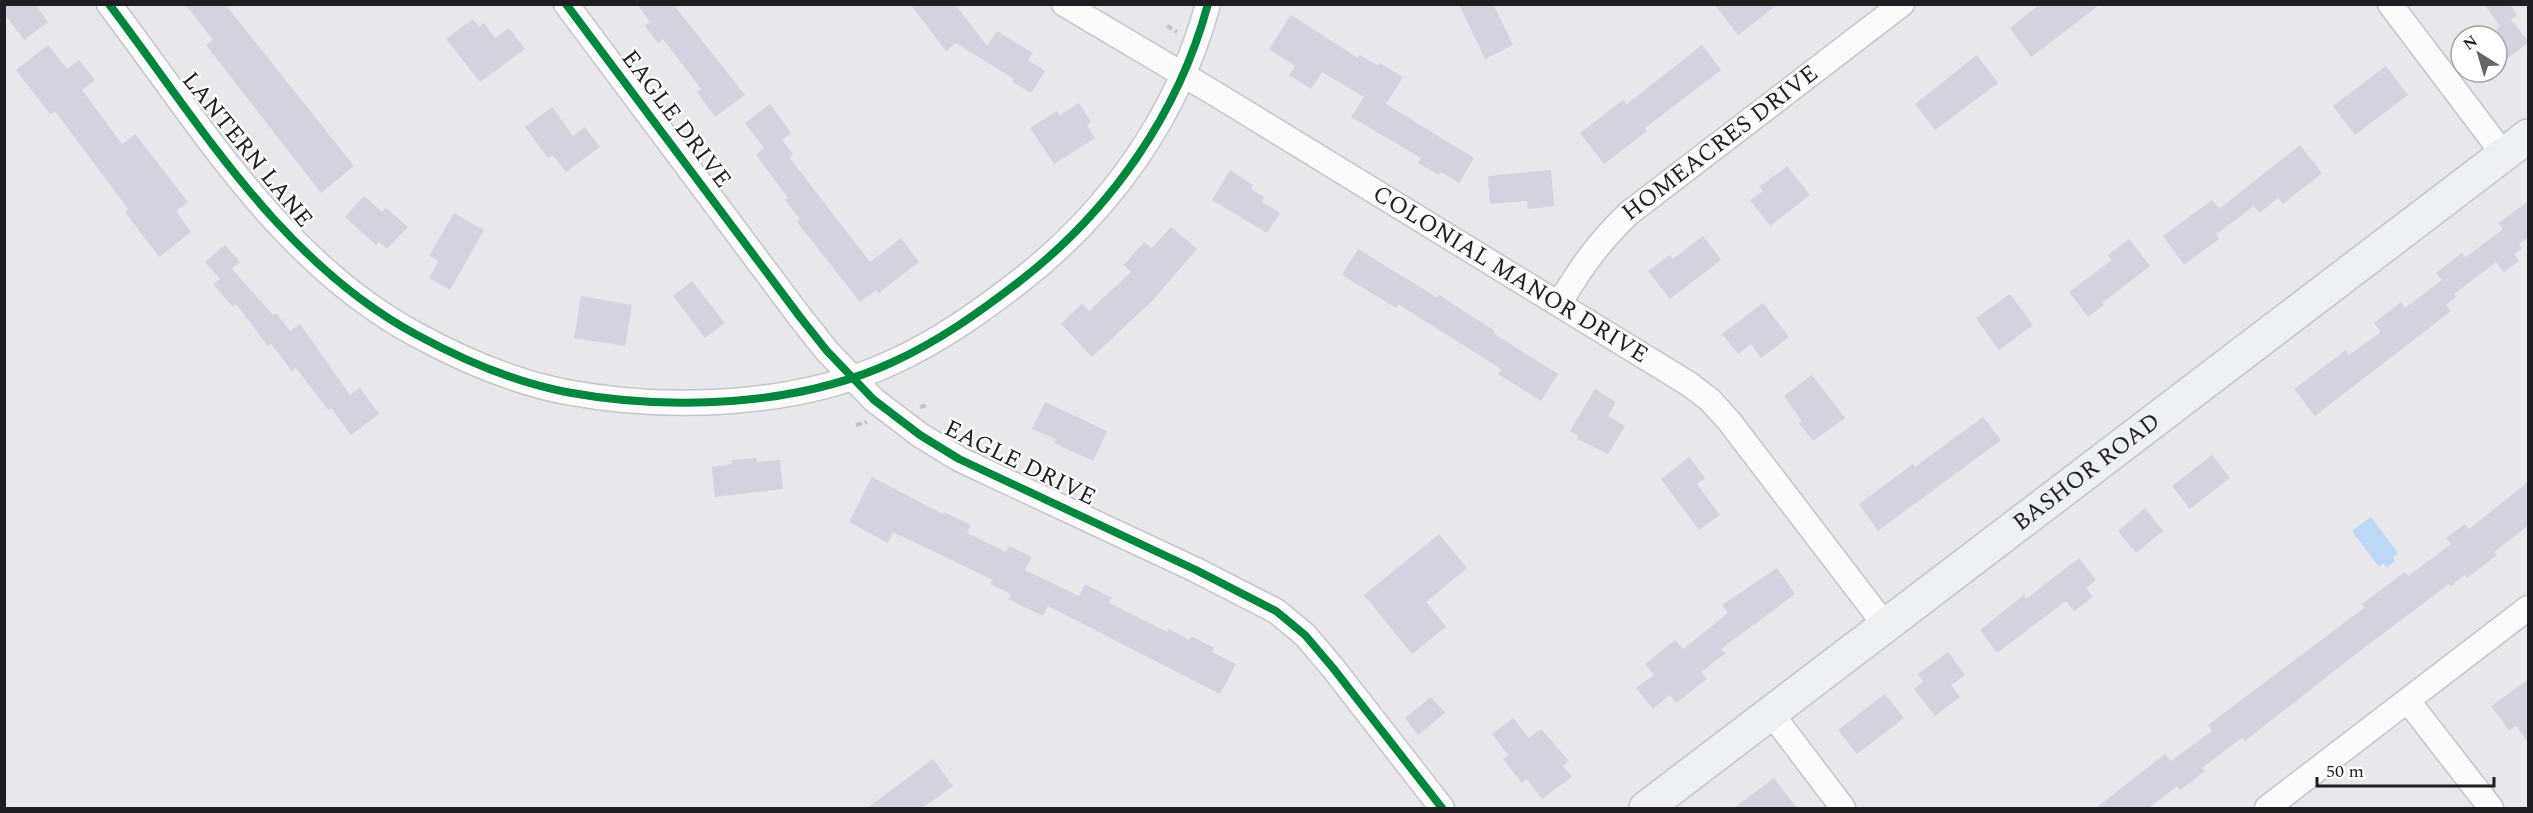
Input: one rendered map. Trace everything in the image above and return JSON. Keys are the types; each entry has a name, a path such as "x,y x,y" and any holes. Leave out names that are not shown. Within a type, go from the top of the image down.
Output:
{"street":[{"name":"LANTERN LANE","path":"109,4 243,184 279,226 315,262 358,296 415,334 488,369 564,391 645,401 730,401 790,394 851,378 889,364 929,344 993,302 1045,262 1094,213 1132,166 1162,119 1183,75 1208,4"},
{"name":"EAGLE DRIVE","path":"566,4 800,318 851,378 893,416 959,459 1196,570 1276,611 1305,635 1333,668 1442,808"},
{"name":"COLONIAL MANOR DRIVE","path":"1064,4 1560,304 1667,370 1710,400 1747,443 1885,626"},
{"name":"HOMEACRES DRIVE","path":"1560,304 1587,259 1629,213 1902,4"},
{"path":"2390,4 2516,146"},
{"name":"BASHOR ROAD","path":"1646,808 2516,146"},
{"path":"2266,808 2529,608"},
{"path":"2408,700 2491,808"},
{"path":"1771,713 1844,808"}],"water":[{"path":"2371,517 2398,553 2393,557 2395,561 2387,567 2383,563 2379,567 2352,531"}],"building":[{"path":"4,4 35,4 48,22 24,40 4,13"},
{"path":"185,4 225,4 354,166 321,193 206,45 213,40"},
{"path":"637,4 673,4 745,95 715,117 697,92 701,89 670,48 663,39 658,43 645,26 650,22"},
{"path":"910,4 955,4 987,46 997,31 1033,53 1028,60 1045,71 1031,93 1012,82 1014,79 956,43 946,51"},
{"path":"1459,4 1493,4 1513,45 1485,59"},
{"path":"1714,4 1778,4 1738,35"},
{"path":"2040,4 2101,4 2031,57 2010,28"},
{"path":"2484,4 2510,4 2517,15 2511,20 2529,42 2509,57 2509,24 2499,24"},
{"path":"1291,15 1358,58 1360,55 1378,66 1380,63 1403,77 1386,104 1474,158 1459,183 1441,172 1439,175 1418,163 1421,158 1351,117 1364,97 1322,72 1311,89 1289,75 1295,66 1269,49"},
{"path":"473,19 479,27 484,23 495,38 509,28 525,49 480,82 446,39"},
{"path":"48,45 67,69 79,60 95,80 82,90 122,144 135,134 188,202 176,211 191,232 159,257 125,212 128,209 55,111 50,114 16,70"},
{"path":"1702,45 1721,70 1645,128 1647,131 1604,164 1580,133 1623,100 1627,104"},
{"path":"1977,55 1998,83 1935,130 1915,104"},
{"path":"2386,66 2408,95 2355,135 2333,106"},
{"path":"1079,103 1091,122 1087,125 1095,138 1054,164 1030,128 1057,111 1060,115"},
{"path":"770,104 791,133 782,140 793,154 789,157 870,262 901,238 919,262 879,293 876,290 860,302 797,222 800,219 785,200 788,198 756,155 764,148 745,123"},
{"path":"552,107 573,136 585,127 600,147 566,172 553,155 548,158 525,127"},
{"path":"2300,145 2322,173 2283,204 2278,198 2259,213 2254,206 2216,234 2219,239 2184,265 2163,236 2212,200 2219,209"},
{"path":"1787,166 1810,195 1770,226 1750,200 1763,191 1759,187"},
{"path":"1230,170 1253,185 1251,189 1264,197 1262,202 1280,213 1267,233 1212,200"},
{"path":"1551,170 1554,206 1528,209 1527,201 1490,204 1488,176"},
{"path":"364,196 382,212 386,208 408,227 387,249 379,242 376,245 345,217"},
{"path":"2529,201 2529,237 2519,244 2522,248 2514,254 2519,261 2504,272 2496,262 2454,294 2456,297 2446,305 2451,311 2315,416 2294,389 2346,350 2349,355 2381,332 2374,323 2401,302 2405,308 2442,280 2436,273 2462,253 2466,257 2503,229 2498,223"},
{"path":"454,213 484,230 450,290 429,278 439,261 429,256"},
{"path":"1171,227 1197,249 1153,300 1092,357 1061,324 1082,304 1089,311 1131,272 1124,265 1144,242 1152,248"},
{"path":"1703,236 1721,260 1670,299 1648,271 1670,255 1673,259"},
{"path":"2129,239 2150,266 2102,303 2104,305 2088,317 2069,292 2112,260 2108,255"},
{"path":"225,245 240,262 232,269 273,315 276,313 290,331 300,324 350,395 360,388 379,414 351,435 331,408 328,410 296,368 292,371 271,344 268,346 236,304 233,307 213,284 220,279 205,262"},
{"path":"1358,249 1438,298 1439,295 1558,374 1541,401 1498,374 1501,369 1398,304 1396,308 1342,275"},
{"path":"692,281 725,323 705,338 673,296"},
{"path":"2010,294 2033,325 1999,350 1976,318"},
{"path":"581,296 632,305 625,346 574,338"},
{"path":"1763,303 1789,337 1761,358 1751,344 1738,354 1722,334"},
{"path":"1812,375 1845,418 1813,441 1799,423 1802,421 1784,396"},
{"path":"1595,389 1616,402 1608,416 1625,426 1608,454 1577,439 1578,436 1570,431"},
{"path":"1045,402 1107,431 1093,461 1054,443 1056,439 1032,429"},
{"path":"1983,417 2001,440 1878,531 1859,504 1913,464 1915,467"},
{"path":"2212,455 2230,478 2190,509 2172,486"},
{"path":"1689,457 1705,478 1697,484 1720,515 1699,530 1661,479"},
{"path":"756,458 757,462 780,460 783,489 715,497 712,467 732,464 732,460"},
{"path":"872,477 943,514 944,512 971,525 967,533 1006,552 1009,546 1032,557 1025,570 1079,596 1085,584 1112,598 1109,603 1167,632 1169,629 1189,640 1191,636 1214,648 1212,652 1236,664 1220,694 1048,606 1043,616 1008,599 1011,594 990,584 993,580 893,532 888,543 849,522"},
{"path":"2529,481 2529,525 2494,552 2497,555 2467,578 2464,575 2451,586 2449,584 2245,741 2243,737 2202,768 2205,771 2180,790 2177,786 2149,808 2096,808 2165,754 2171,761 2212,731 2208,725 2365,607 2362,604 2405,572 2408,576 2451,544 2446,538 2465,524 2469,529"},
{"path":"2145,508 2163,531 2136,553 2118,531"},
{"path":"1439,534 1467,568 1426,602 1446,627 1412,654 1364,595"},
{"path":"2079,558 2096,580 2086,588 2093,597 2074,611 2066,601 1997,653 1980,630 2024,595 2026,599"},
{"path":"1777,568 1795,594 1721,649 1725,654 1701,672 1707,679 1676,703 1670,695 1653,709 1636,688 1654,675 1645,664 1675,640 1683,649 1728,613 1722,605"},
{"path":"1948,652 1965,675 1951,685 1960,697 1935,716 1914,689 1923,682 1918,674"},
{"path":"2529,679 2529,743 2516,726 2509,730 2491,706"},
{"path":"1885,694 1904,718 1857,754 1838,730"},
{"path":"1431,697 1445,713 1418,735 1405,718"},
{"path":"1513,718 1529,738 1541,729 1569,761 1563,766 1572,777 1542,799 1527,779 1522,783 1503,759 1508,755 1492,734"},
{"path":"933,759 953,786 922,808 867,808"},
{"path":"1774,778 1797,808 1734,808"}],"cycle path":[{"path":"109,4 246,187 284,230 324,269 368,305 452,353 527,382 566,392 606,398 689,403 774,396 855,377 927,345 974,315 1020,281 1053,254 1083,224 1136,158 1179,84 1208,4"},
{"path":"566,4 800,317 827,351 874,400 920,435 959,459 1196,570 1276,611 1305,635 1333,668 1442,808"}]}
